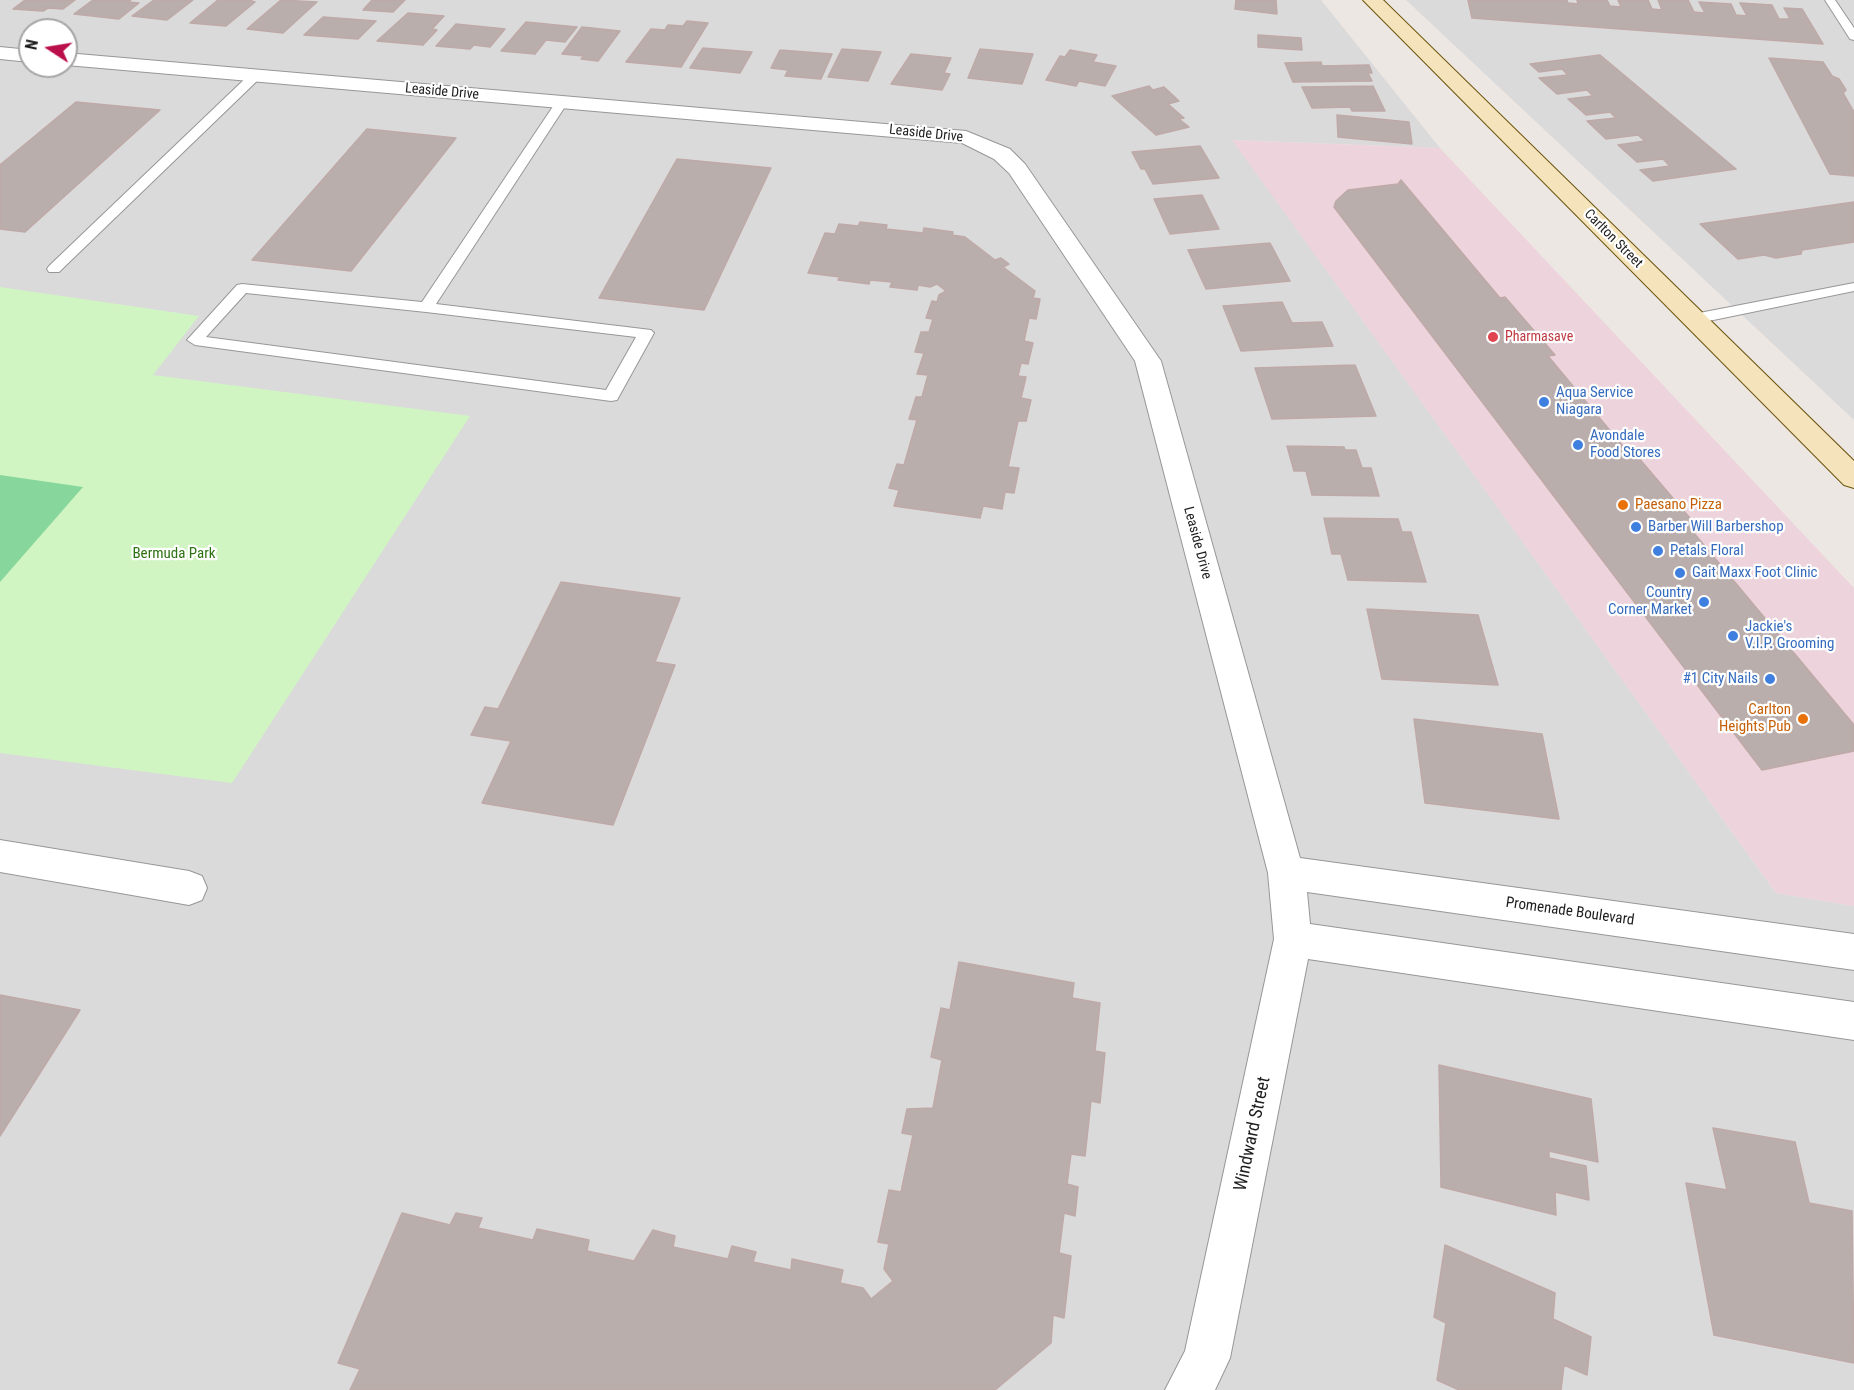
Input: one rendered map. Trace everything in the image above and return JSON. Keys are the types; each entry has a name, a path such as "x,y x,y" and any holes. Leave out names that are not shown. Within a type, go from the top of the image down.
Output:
{"main road":[{"name":"Carlton Street","path":"1372,0 1854,478"}],"street":[{"path":"0,53 18,55"},
{"name":"Leaside Drive","path":"78,60 966,137 1002,154 1017,169 1148,361 1286,873"},
{"path":"0,856 189,888"},
{"name":"Windward Street","path":"1189,1390 1207,1358 1293,939 1286,873"},
{"name":"Promenade Boulevard","path":"1286,873 1854,952"},
{"path":"1293,939 1854,1021"}],"lane":[{"path":"1830,0 1854,37"},
{"path":"54,269 255,76"},
{"path":"426,308 562,102"},
{"path":"1694,319 1854,287"},
{"path":"242,288 426,308 646,333 611,396 195,340 242,288"}],"shaded area":[{"path":"0,0 1321,0 1440,148 1233,140 1776,893 1854,906 1854,1390 0,1390"},
{"path":"1406,0 1854,0 1854,420"},
{"path":"1232,140 1440,148 1854,588 1854,906 1776,893"}],"green space":[{"name":"Bermuda Park","path":"0,287 199,316 153,375 470,416 232,783 0,753"},
{"path":"0,475 83,487 0,582"}],"building":[{"path":"25,0 75,0 63,9 48,8 43,11 13,9"},
{"path":"93,0 131,0 128,2 139,3 119,19 74,14"},
{"path":"154,0 193,0 167,20 132,16"},
{"path":"218,0 255,2 226,26 190,23"},
{"path":"281,0 317,2 283,33 247,29"},
{"path":"372,0 405,0 393,12 363,10"},
{"path":"1236,0 1276,0 1277,14 1235,9"},
{"path":"1468,0 1567,0 1568,3 1578,4 1577,0 1607,0 1610,6 1621,7 1618,0 1648,0 1652,9 1662,10 1658,0 1688,0 1694,12 1705,13 1699,2 1731,4 1736,15 1747,16 1740,3 1772,5 1779,19 1790,19 1784,8 1802,9 1823,44 1472,18"},
{"path":"408,13 444,16 432,29 437,30 423,45 377,41"},
{"path":"323,17 376,21 358,39 304,35"},
{"path":"687,21 708,23 681,67 626,62 651,29 665,30 668,25 683,26"},
{"path":"526,22 577,27 565,42 546,40 535,54 501,51"},
{"path":"456,24 505,29 490,47 474,45 470,49 436,46"},
{"path":"582,27 620,31 598,61 581,59 584,56 562,54"},
{"path":"1258,35 1301,38 1302,50 1258,47"},
{"path":"703,48 752,52 740,73 690,68"},
{"path":"842,49 881,52 868,81 828,77"},
{"path":"980,49 1033,54 1022,84 968,78"},
{"path":"780,50 832,54 821,79 785,76 788,70 771,68"},
{"path":"1070,50 1097,55 1093,62 1116,66 1105,86 1079,81 1076,86 1046,80 1060,56 1065,57"},
{"path":"911,54 951,58 944,73 950,74 942,90 891,84"},
{"path":"1600,55 1736,169 1653,181 1640,170 1670,166 1663,159 1637,162 1618,145 1645,141 1638,135 1606,139 1587,121 1616,118 1610,112 1586,115 1568,99 1593,96 1587,90 1557,94 1539,78 1568,75 1562,69 1539,72 1530,64"},
{"path":"1769,58 1823,62 1832,76 1839,79 1846,90 1843,93 1854,112 1854,176 1830,174"},
{"path":"1321,62 1322,66 1369,65 1372,73 1368,73 1372,81 1293,82 1285,63"},
{"path":"1149,86 1153,90 1164,87 1179,101 1168,104 1184,118 1179,119 1189,127 1156,135 1112,96"},
{"path":"1373,86 1385,111 1352,111 1350,107 1312,108 1302,87"},
{"path":"76,102 160,110 25,232 0,229 0,165"},
{"path":"1337,115 1409,122 1412,144 1338,137"},
{"path":"367,129 456,138 351,271 252,260"},
{"path":"1200,146 1219,178 1153,184 1145,169 1141,169 1132,152"},
{"path":"677,159 771,168 704,310 599,298"},
{"path":"1401,180 1500,298 1505,297 1555,355 1548,356 1632,457 1637,456 1701,531 1693,532 1854,725 1854,751 1762,770 1334,207 1336,201 1348,190 1398,184"},
{"path":"1202,195 1219,229 1170,234 1154,199"},
{"path":"1854,202 1854,242 1802,250 1801,254 1776,258 1764,255 1738,259 1700,224"},
{"path":"860,222 887,225 886,229 923,233 924,228 953,232 952,235 965,237 995,260 1001,258 1009,264 1003,267 1035,291 1033,298 1040,299 1036,319 1029,318 1024,341 1033,343 1028,364 1021,363 1018,376 1026,377 1021,398 1031,400 1026,421 1018,421 1008,467 1019,468 1014,493 1005,492 1002,509 983,506 980,518 894,506 899,490 889,488 897,464 904,465 917,420 909,419 916,397 922,397 928,375 917,374 924,353 915,352 921,332 929,332 933,319 926,318 932,301 937,302 939,295 946,291 937,284 930,287 918,285 917,290 890,287 892,282 870,280 869,284 808,273 825,233 835,234 839,224 858,226"},
{"path":"1270,243 1290,281 1206,289 1188,250"},
{"path":"1282,302 1292,323 1322,322 1333,346 1241,351 1223,306"},
{"path":"1355,365 1376,416 1272,419 1255,368"},
{"path":"1287,446 1344,447 1345,450 1356,450 1362,468 1371,468 1379,496 1312,495 1306,471 1294,471"},
{"path":"1324,518 1398,519 1402,532 1411,532 1426,582 1348,580 1341,554 1332,554"},
{"path":"561,582 680,598 655,662 675,665 613,825 482,803 511,741 471,735 485,707 498,709"},
{"path":"1367,609 1478,615 1498,685 1382,679"},
{"path":"1414,719 1542,734 1559,819 1425,803"},
{"path":"959,962 1074,983 1072,998 1100,1003 1095,1051 1105,1053 1100,1103 1091,1101 1085,1156 1071,1154 1067,1184 1078,1187 1075,1216 1064,1213 1059,1253 1071,1256 1064,1318 1053,1315 1051,1343 995,1390 350,1390 360,1369 338,1363 402,1213 450,1225 456,1213 482,1218 478,1228 533,1240 537,1229 589,1240 587,1251 634,1261 653,1230 675,1236 673,1247 728,1259 732,1246 756,1252 753,1262 791,1270 792,1259 843,1270 840,1283 863,1288 871,1299 893,1281 884,1269 889,1244 878,1242 889,1190 901,1192 913,1135 902,1133 907,1109 933,1108 942,1060 931,1057 941,1008 950,1010"},
{"path":"0,995 80,1010 0,1136"},
{"path":"1439,1065 1591,1099 1598,1162 1549,1151 1549,1158 1586,1166 1589,1200 1555,1192 1556,1215 1441,1187"},
{"path":"1713,1128 1795,1142 1809,1203 1852,1211 1854,1363 1714,1335 1686,1183 1727,1190"},
{"path":"1445,1245 1555,1293 1553,1319 1591,1337 1587,1375 1564,1365 1561,1390 1459,1390 1437,1380 1446,1323 1434,1317"}],"place":[{"name":"Pharmasave","path":"1493,337"},
{"name":"Aqua Service Niagara","path":"1544,402"},
{"name":"Avondale Food Stores","path":"1578,445"},
{"name":"Paesano Pizza","path":"1623,505"},
{"name":"Barber Will Barbershop","path":"1636,527"},
{"name":"Petals Floral","path":"1658,551"},
{"name":"Gait Maxx Foot Clinic","path":"1680,573"},
{"name":"Country Corner Market","path":"1704,602"},
{"name":"Jackie's V.I.P. Grooming","path":"1733,636"},
{"name":"#1 City Nails","path":"1770,679"},
{"name":"Carlton Heights Pub","path":"1803,719"}]}
